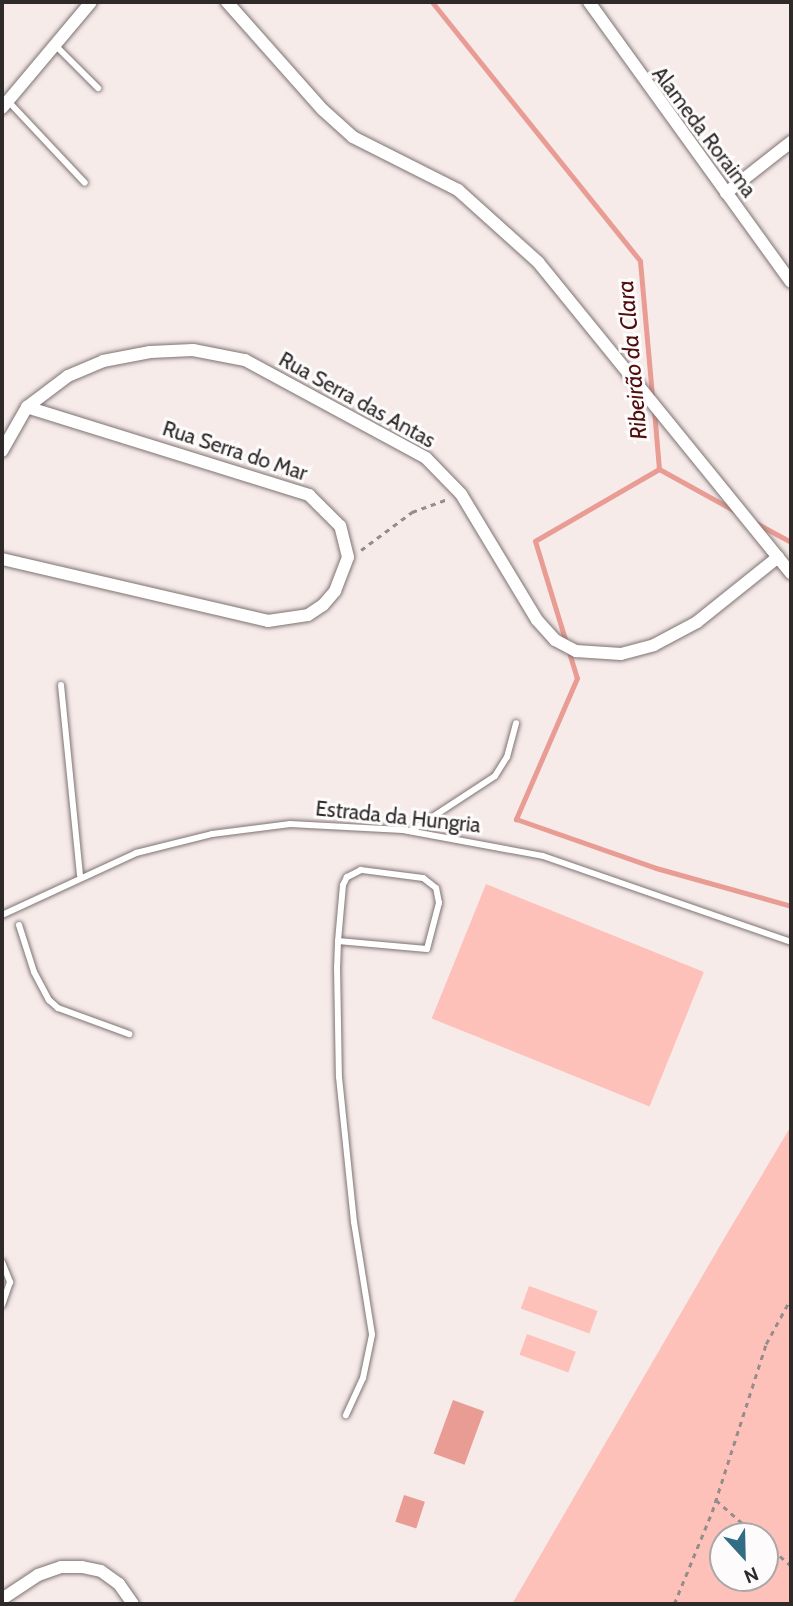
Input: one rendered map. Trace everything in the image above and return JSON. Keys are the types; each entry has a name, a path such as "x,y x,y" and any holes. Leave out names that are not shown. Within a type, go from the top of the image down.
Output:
{"street":[{"path":"5,105 91,2"},
{"path":"227,2 323,110 353,137 458,190 538,262 791,573"},
{"name":"Alameda Roraima","path":"589,2 791,282"},
{"path":"726,193 791,142"},
{"name":"Rua Serra das Antas","path":"2,451 27,407 68,376 103,361 150,352 193,350 245,360 400,441 444,474 461,494 537,620 555,640 576,651 621,654 654,645 697,622 778,556"},
{"name":"Rua Serra do Mar","path":"27,407 309,495 340,526 348,557"},
{"path":"2,559 268,621 308,615 323,605 335,591 348,557"},
{"path":"2,1599 37,1575 61,1567 82,1567 101,1571 119,1584 133,1604"}],"lane":[{"path":"55,45 98,89"},
{"path":"5,105 85,183"},
{"path":"61,685 80,875"},
{"path":"411,831 495,776 507,757 516,723"},
{"name":"Estrada da Hungria","path":"2,915 80,875 135,853 251,829 290,824 411,831 544,856 791,942"},
{"path":"338,941 427,949 439,903 436,888 423,878 353,872 343,885 338,941 342,1104 372,1335 363,1378 346,1415"},
{"path":"19,925 34,972 50,1000 58,1008 129,1034"},
{"path":"2,1262 10,1282 2,1305"}],"path":[{"path":"348,557 412,512 461,494"},
{"path":"674,1604 716,1500 765,1344 791,1298"},
{"path":"716,1500 741,1522"}],"shaded area":[{"path":"486,884 704,972 650,1106 432,1018"},
{"path":"791,1126 791,1604 512,1604 725,1237"},
{"path":"529,1286 598,1311 589,1334 521,1309"},
{"path":"527,1334 576,1352 568,1372 519,1355"},
{"path":"453,1400 484,1411 465,1465 434,1454"},
{"path":"404,1495 425,1502 416,1528 395,1522"}],"waterway":[{"name":"Ribeirão da Clara","path":"432,2 640,261 652,396"},
{"name":"Ribeirão da Clara","path":"654,410 659,469 737,512"},
{"path":"659,469 535,541 577,678 516,819 656,868 791,906"},
{"name":"Ribeirão da Clara","path":"754,522 791,542"}]}
